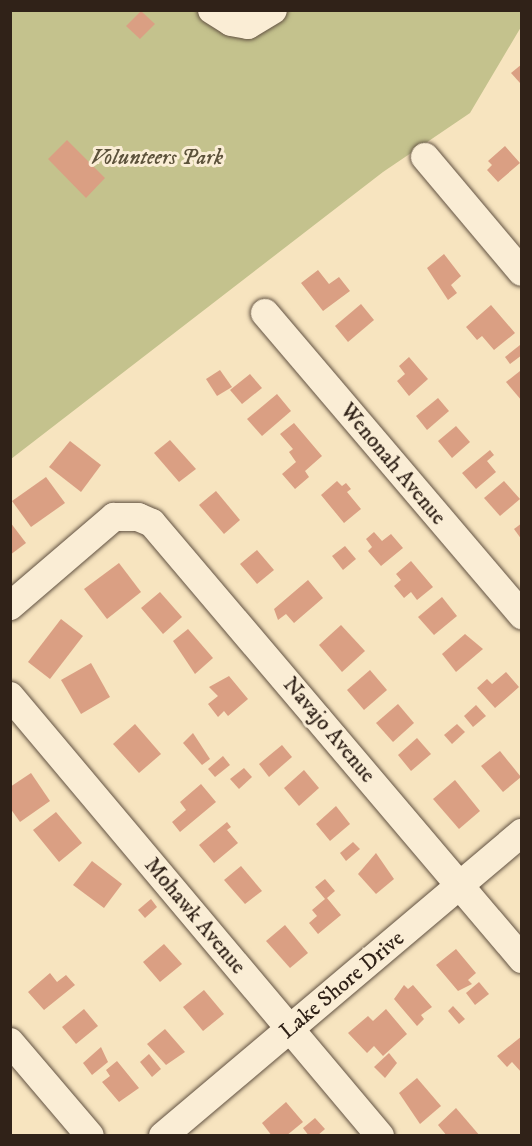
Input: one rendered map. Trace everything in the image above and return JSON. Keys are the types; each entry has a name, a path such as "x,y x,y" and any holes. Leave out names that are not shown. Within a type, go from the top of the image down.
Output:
{"street":[{"path":"212,10 231,22 248,25 273,10"},
{"path":"425,157 522,272"},
{"name":"Wenonah Avenue","path":"265,313 522,615"},
{"name":"Navajo Avenue","path":"10,606 103,524 127,515 152,523 522,959"},
{"name":"Mohawk Avenue","path":"10,696 380,1136"},
{"name":"Lake Shore Drive","path":"163,1136 522,833"},
{"path":"10,1042 90,1136"}],"green space":[{"name":"Volunteers Park","path":"11,11 521,11 521,27 470,113 383,172 11,459"}],"building":[{"path":"141,11 155,24 140,39 126,26"},
{"path":"522,64 522,82 520,83 511,73"},
{"path":"67,140 105,178 86,198 48,159"},
{"path":"505,146 520,163 498,182 487,170 492,165 488,161"},
{"path":"444,254 461,276 451,285 457,293 448,300 427,268"},
{"path":"318,270 329,284 339,277 350,291 323,311 301,283"},
{"path":"361,304 374,320 348,342 335,326"},
{"path":"491,305 515,333 494,350 482,336 477,340 466,327"},
{"path":"520,345 522,355 510,364 505,357"},
{"path":"409,357 428,379 409,396 397,381 405,374 399,366"},
{"path":"220,370 232,387 217,396 206,379"},
{"path":"520,371 522,373 522,401 506,382"},
{"path":"250,374 262,388 242,404 230,390"},
{"path":"277,394 291,411 262,436 247,419"},
{"path":"438,398 449,411 427,430 416,416"},
{"path":"294,423 322,456 305,471 309,477 295,489 282,474 296,462 289,452 293,449 280,434"},
{"path":"456,426 470,442 452,458 438,441"},
{"path":"170,440 196,469 179,482 154,453"},
{"path":"70,441 101,465 81,492 49,467"},
{"path":"490,450 494,455 487,461 496,472 476,489 462,473"},
{"path":"46,477 65,503 31,527 12,501"},
{"path":"337,481 342,486 346,483 351,489 347,492 361,509 344,523 321,495"},
{"path":"504,481 520,499 500,516 484,498"},
{"path":"216,491 240,520 224,534 199,505"},
{"path":"10,522 26,543 10,555"},
{"path":"522,523 522,540 514,529"},
{"path":"374,532 382,541 391,534 403,548 381,566 368,551 372,547 366,539"},
{"path":"345,546 356,559 343,570 332,556"},
{"path":"257,550 274,570 257,584 240,564"},
{"path":"411,561 433,587 417,600 411,592 404,598 394,586 401,580 396,574"},
{"path":"119,563 141,592 107,619 84,589"},
{"path":"308,580 323,598 294,623 286,614 278,620 274,609"},
{"path":"160,592 182,617 163,634 141,608"},
{"path":"442,597 457,616 434,635 418,617"},
{"path":"61,619 83,636 50,679 28,662"},
{"path":"341,625 365,651 342,672 319,645"},
{"path":"188,629 213,658 195,674 173,641"},
{"path":"465,634 483,649 456,672 442,654"},
{"path":"91,663 110,697 81,714 61,680"},
{"path":"370,670 387,690 364,710 347,690"},
{"path":"506,672 519,687 495,708 477,688 487,679 492,684"},
{"path":"229,676 248,699 228,716 224,711 218,717 208,704 218,696 209,687"},
{"path":"398,704 414,723 393,742 376,723"},
{"path":"476,705 486,716 473,727 464,716"},
{"path":"135,724 161,754 139,773 113,744"},
{"path":"457,724 465,732 452,744 444,735"},
{"path":"193,733 210,759 202,765 183,743"},
{"path":"417,738 431,754 411,771 398,755"},
{"path":"282,745 292,757 269,777 259,764"},
{"path":"500,751 521,777 503,792 481,766"},
{"path":"223,756 230,765 215,777 208,769"},
{"path":"244,768 252,777 239,789 230,779"},
{"path":"304,770 319,788 299,806 284,788"},
{"path":"31,773 50,801 20,822 10,808 10,787"},
{"path":"455,780 480,811 459,829 433,799"},
{"path":"201,784 216,802 180,832 172,822 186,810 180,802"},
{"path":"336,806 350,824 330,841 316,824"},
{"path":"56,812 82,843 59,862 33,830"},
{"path":"227,822 231,827 227,830 238,843 214,863 199,845"},
{"path":"353,842 360,849 346,861 340,853"},
{"path":"376,853 394,879 376,894 358,874"},
{"path":"92,861 122,884 104,908 73,885"},
{"path":"241,866 262,891 245,904 224,880"},
{"path":"325,879 335,891 327,898 341,915 318,934 309,923 317,916 312,910 325,899 315,887"},
{"path":"151,899 157,907 145,918 138,910"},
{"path":"285,925 308,953 290,968 266,941"},
{"path":"164,944 182,964 160,982 143,962"},
{"path":"456,949 476,973 468,980 472,984 458,991 436,965"},
{"path":"50,973 57,982 66,975 75,985 44,1010 28,992"},
{"path":"479,982 489,994 475,1005 466,993"},
{"path":"404,985 408,989 413,985 432,1007 421,1015 424,1019 417,1026 394,999"},
{"path":"204,990 224,1014 203,1031 183,1007"},
{"path":"453,1006 465,1019 459,1024 448,1011"},
{"path":"84,1009 98,1026 76,1044 62,1027"},
{"path":"386,1009 407,1034 383,1056 374,1046 367,1053 348,1033 368,1016 373,1021"},
{"path":"165,1029 185,1052 166,1065 147,1044"},
{"path":"522,1036 522,1073 512,1062 507,1067 497,1056"},
{"path":"101,1047 108,1062 92,1075 83,1063"},
{"path":"389,1053 397,1063 385,1078 374,1067"},
{"path":"149,1054 161,1069 152,1077 140,1062"},
{"path":"117,1061 139,1088 119,1102 102,1082 110,1076 106,1070"},
{"path":"417,1078 441,1106 420,1124 399,1093"},
{"path":"286,1102 303,1122 286,1136 272,1136 262,1123"},
{"path":"456,1108 480,1136 447,1136 438,1125"},
{"path":"315,1118 325,1129 317,1136 309,1136 303,1128"}]}
